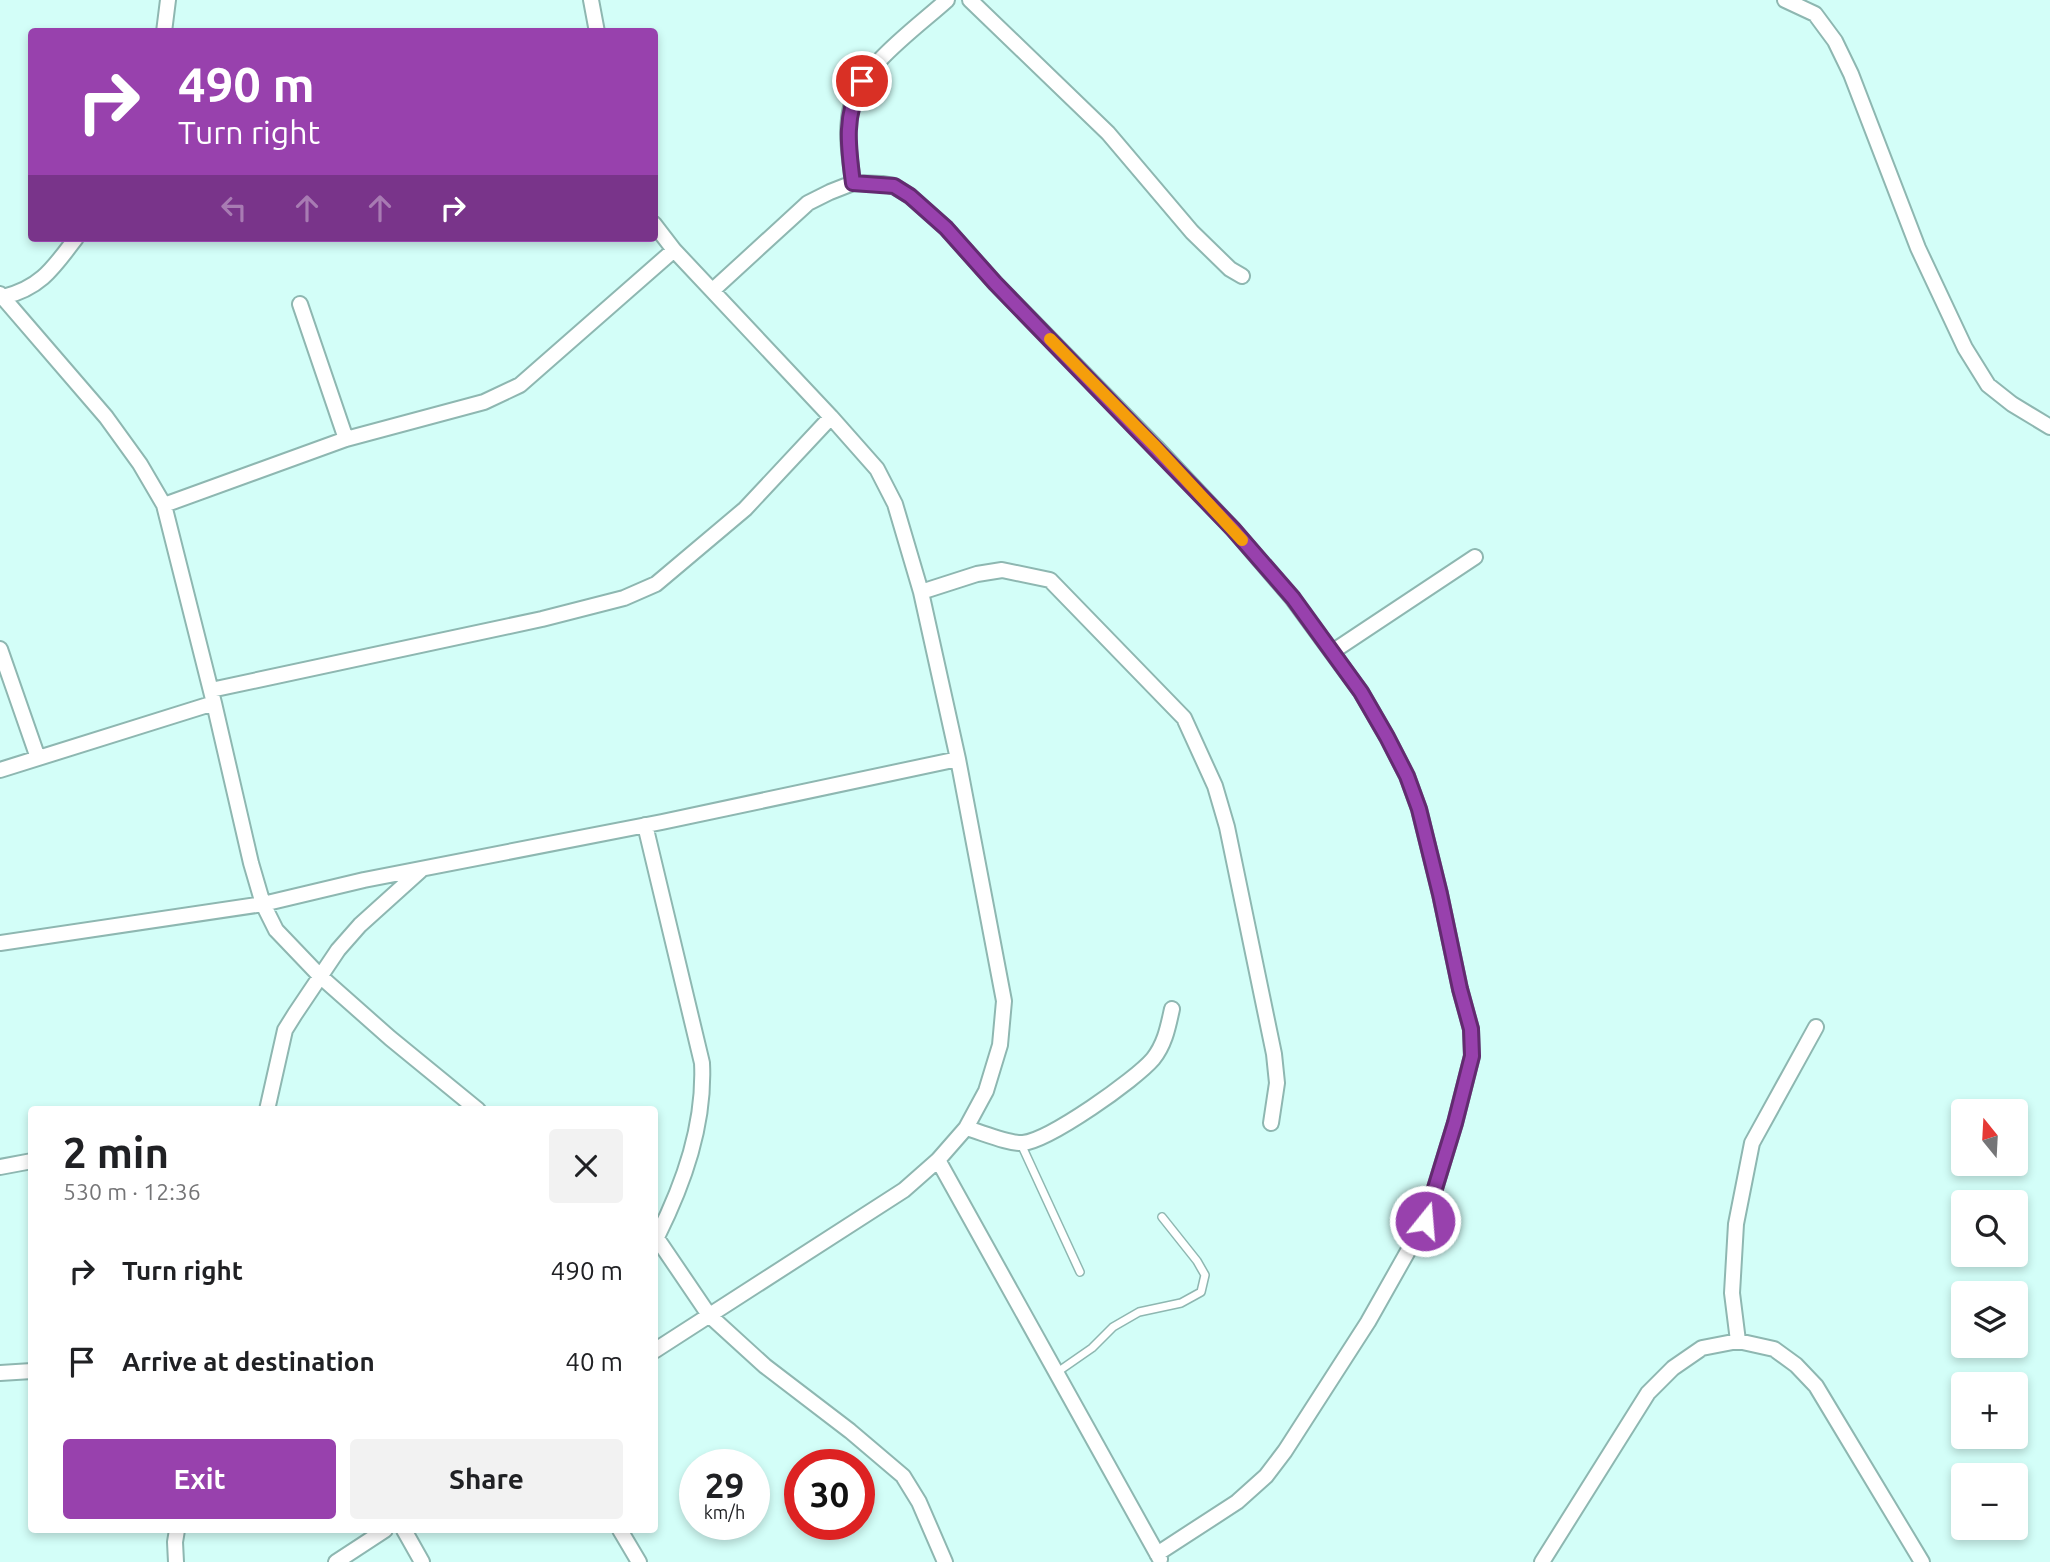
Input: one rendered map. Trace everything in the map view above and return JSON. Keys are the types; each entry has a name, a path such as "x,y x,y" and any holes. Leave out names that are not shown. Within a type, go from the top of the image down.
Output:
{"street":[{"path":"164,28 168,0"},
{"path":"591,0 596,28"},
{"path":"853,183 848,145 853,98 872,66 947,0"},
{"path":"970,0 1108,132 1192,232 1230,269 1242,276"},
{"path":"1785,0 1815,14 1835,41 1851,74 1918,247 1965,348 1989,385 2012,404 2050,427"},
{"path":"713,290 808,203 853,183 894,186 910,196 946,228 995,283 1233,529 1293,598 1361,692 1407,776 1419,809 1471,1029 1472,1056 1425,1221 1368,1322 1266,1476 1237,1503 1159,1558 938,1160"},
{"path":"658,229 674,250 831,417 877,469 888,487 921,592 958,759 1004,1001 1000,1045 986,1091 966,1128 938,1160 904,1190 658,1348"},
{"path":"2,296 20,293 47,275 73,242"},
{"path":"164,505 346,439 484,402 520,385 674,250"},
{"path":"2,296 106,417 140,464 164,505 251,863 263,904 276,930 320,976 473,1106"},
{"path":"300,304 346,439"},
{"path":"0,770 212,697 624,598 656,584 745,509 831,417"},
{"path":"1332,652 1475,557"},
{"path":"921,592 977,574 1002,570 1050,580 1184,719 1215,786 1236,865 1274,1054 1277,1083 1271,1123"},
{"path":"0,649 38,758"},
{"path":"0,943 263,904 364,880 645,825 958,759"},
{"path":"645,825 694,1026 702,1063 703,1090 691,1154 673,1205 658,1231"},
{"path":"268,1106 285,1030 320,976 360,925 422,870"},
{"path":"966,1128 1021,1143 1033,1141 1047,1133 1117,1092 1153,1059 1164,1042 1172,1009"},
{"path":"1738,1341 1732,1293 1736,1224 1752,1143 1816,1027"},
{"path":"0,1167 28,1162"},
{"path":"658,1238 709,1315 765,1366 850,1431 902,1476 919,1502 945,1562"},
{"path":"1542,1562 1648,1393 1673,1368 1702,1348 1738,1341 1774,1349 1796,1365 1816,1386 1922,1562"},
{"path":"0,1373 28,1371"},
{"path":"176,1533 176,1562"},
{"path":"336,1562 380,1533"},
{"path":"406,1533 422,1562"},
{"path":"622,1533 639,1562"}],"lane":[{"path":"1021,1143 1080,1272"},
{"path":"1056,1373 1092,1348 1112,1327 1139,1312 1181,1303 1200,1292 1205,1275 1162,1217"}],"slow traffic":[{"path":"1050,339 1242,540"}],"route":[{"path":"862,81 853,98 848,129 853,183 894,186 910,196 946,228 995,283 1233,529 1293,598 1361,692 1407,776 1430,852 1471,1029 1472,1056 1425,1221"}]}
